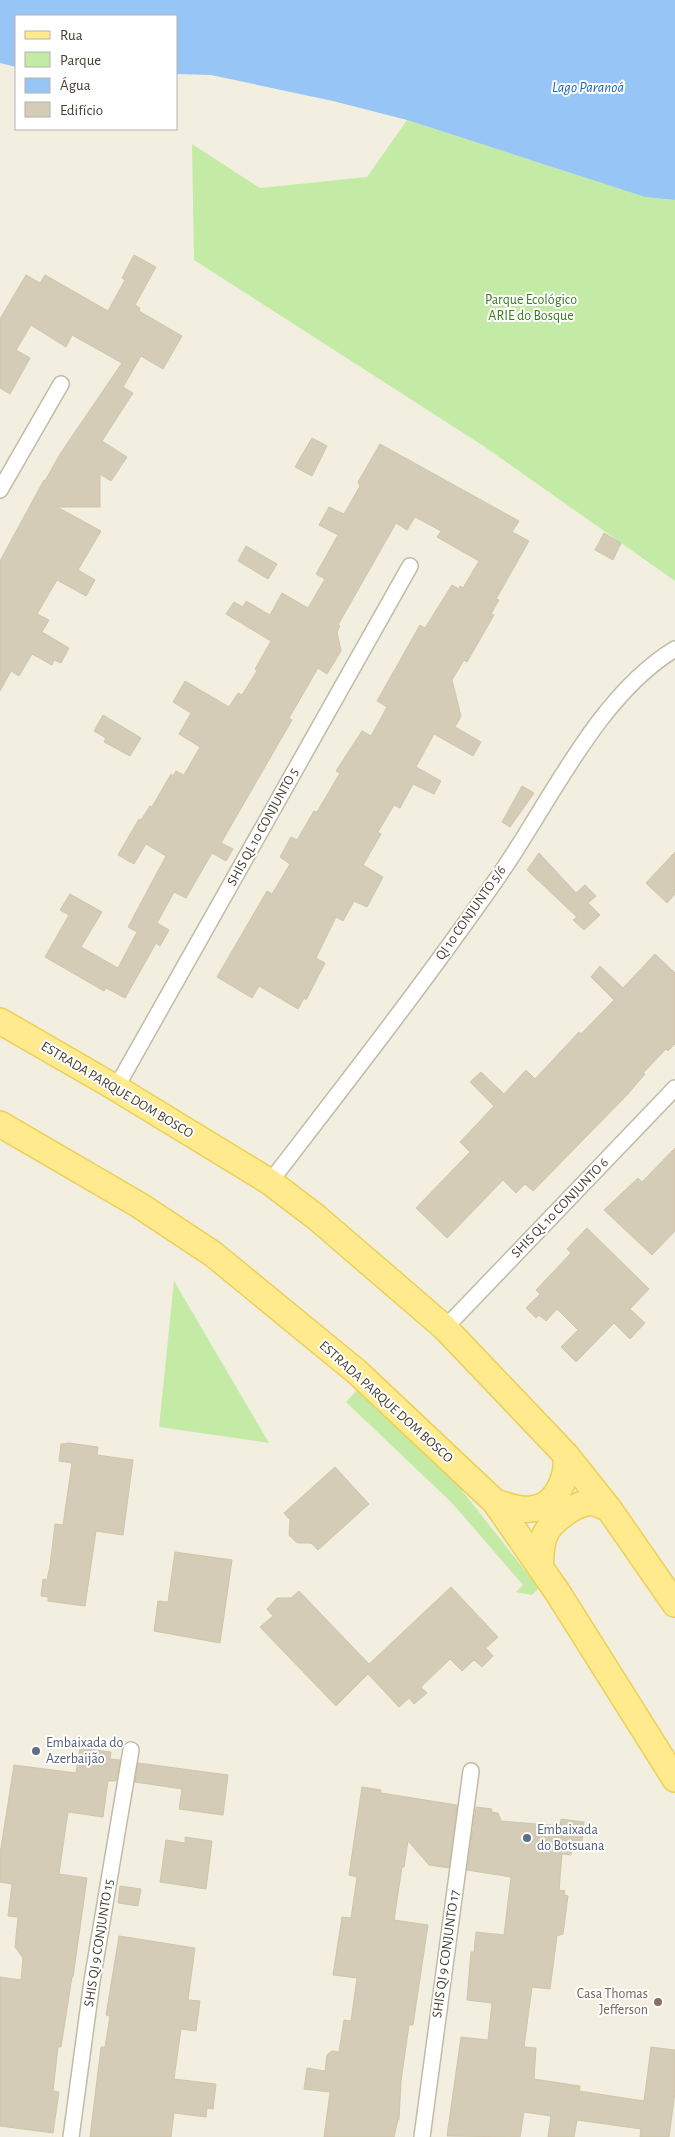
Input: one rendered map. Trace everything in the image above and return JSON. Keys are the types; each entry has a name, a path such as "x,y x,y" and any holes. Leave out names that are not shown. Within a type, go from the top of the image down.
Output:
{"main road":[{"name":"ESTRADA PARQUE DOM BOSCO","path":"0,1021 116,1088 270,1182 316,1217 445,1328 566,1455 609,1509 675,1604"},
{"name":"ESTRADA PARQUE DOM BOSCO","path":"0,1124 139,1206 213,1254 357,1372 495,1502 558,1593 675,1779"},
{"path":"495,1502 531,1509 541,1506 555,1495 563,1483 567,1470 566,1455"},
{"path":"540,1568 545,1534 554,1523 580,1505 595,1503 609,1509"}],"street":[{"path":"0,490 61,384"},
{"name":"SHIS QL 10 CONJUNTO 5","path":"116,1088 410,566"},
{"name":"QI 10 CONJUNTO 5/6","path":"270,1182 388,1030 497,879 595,727 635,679 660,658 675,649"},
{"name":"SHIS QL 10 CONJUNTO 6","path":"445,1328 675,1088"},
{"name":"SHIS QI 9 CONJUNTO 15","path":"71,2137 92,1981 131,1750"},
{"name":"SHIS QI 9 CONJUNTO 17","path":"422,2137 471,1771"}],"green space":[{"name":"Parque Ecológico ARIE do Bosque","path":"407,120 645,197 675,200 675,581 485,447 194,260 192,144 260,188 367,177"},
{"path":"174,1281 269,1443 159,1427"},
{"path":"360,1387 460,1488 539,1588 532,1595 516,1592 523,1585 452,1503 346,1402"}],"water":[{"name":"Lago Paranoá","path":"0,0 675,0 675,200 645,197 407,120 333,101 211,75 178,74 178,15 15,15 15,67 0,63"}],"building":[{"path":"134,255 156,267 135,305 140,308 139,311 182,336 163,369 141,356 123,387 133,393 102,441 127,457 111,481 100,474 100,507 57,507 101,531 78,570 95,580 86,596 57,580 37,614 49,620 42,632 69,648 61,663 54,660 52,665 32,654 19,676 11,671 0,691 0,561 60,454 122,363 72,335 66,347 31,325 16,350 30,358 10,394 0,388 0,319 26,275 40,283 45,275 108,311 125,280 122,278"},
{"path":"312,438 327,446 312,476 295,467"},
{"path":"380,444 519,521 512,532 529,541 496,599 499,600 491,614 494,615 467,662 464,660 452,680 461,716 455,727 481,742 473,756 434,734 416,767 441,781 434,794 413,784 400,808 394,805 378,832 381,834 363,865 383,877 367,907 354,901 343,921 336,917 316,958 325,963 306,1000 304,998 298,1009 259,986 252,998 217,977 267,891 272,894 290,864 280,857 291,837 297,840 314,811 317,812 340,773 336,771 362,731 371,736 387,707 377,701 420,625 425,628 452,585 459,589 460,586 463,588 479,561 437,537 441,531 415,517 407,530 396,523 338,625 340,626 337,632 341,651 327,674 318,668 289,718 292,720 221,843 233,849 226,861 212,853 186,898 174,892 157,923 169,930 160,946 156,943 125,998 106,988 104,991 45,957 69,915 60,910 70,894 102,912 81,947 118,968 137,932 128,927 166,856 146,844 134,864 118,855 139,819 141,820 150,806 152,807 171,774 173,776 176,771 184,775 200,747 179,734 191,713 173,702 185,681 229,707 238,693 242,695 257,671 255,669 271,641 226,614 234,602 243,607 246,601 270,615 282,593 308,608 325,579 316,574 338,535 319,525 329,507 344,514 360,486 358,482"},
{"path":"604,533 621,543 613,560 595,550"},
{"path":"246,546 277,564 268,579 238,561"},
{"path":"103,715 141,738 130,756 104,742 106,738 94,731"},
{"path":"522,786 534,793 510,827 502,822"},
{"path":"675,852 675,894 667,903 646,883"},
{"path":"539,853 576,893 585,885 596,896 588,903 600,915 584,930 573,920 577,917 527,870"},
{"path":"655,954 675,973 675,1044 668,1051 666,1049 643,1073 645,1074 628,1094 533,1191 525,1184 516,1193 503,1180 447,1238 416,1208 470,1152 460,1142 494,1106 470,1082 481,1072 504,1094 526,1070 535,1079 579,1032 581,1034 614,1000 591,977 600,966 623,988"},
{"path":"675,1148 675,1231 652,1255 604,1210 638,1178 642,1182"},
{"path":"587,1228 649,1289 630,1309 645,1323 630,1339 614,1323 576,1362 561,1347 578,1330 557,1309 546,1321 539,1315 536,1318 526,1308 540,1294 536,1290 571,1253 567,1249"},
{"path":"69,1443 98,1447 97,1455 133,1460 123,1535 96,1531 85,1606 48,1601 48,1597 41,1596 43,1579 47,1580 50,1566 55,1524 63,1525 72,1463 59,1461 61,1444"},
{"path":"335,1467 369,1504 318,1550 311,1543 297,1543 289,1535 290,1520 284,1513"},
{"path":"175,1552 232,1560 220,1643 154,1631 158,1601 168,1602"},
{"path":"451,1587 498,1637 486,1648 493,1656 482,1667 474,1660 462,1671 450,1659 421,1687 427,1693 414,1704 409,1698 399,1707 368,1674 336,1706 260,1627 273,1616 267,1609 277,1598 291,1598 299,1591 369,1664"},
{"path":"80,1748 111,1752 110,1759 120,1760 116,1781 108,1781 103,1817 68,1812 59,1874 87,1878 61,2047 58,2047 53,2091 59,2092 53,2133 0,2126 0,1977 21,1980 23,1958 15,1947 18,1917 8,1916 12,1884 0,1882 0,1854 14,1765 76,1773"},
{"path":"138,1763 228,1775 223,1815 179,1809 182,1789 135,1782"},
{"path":"362,1787 381,1790 381,1793 457,1805 449,1868 429,1865 408,1841 404,1867 402,1867 394,1920 428,1925 413,2025 409,2025 401,2081 399,2120 394,2137 324,2137 330,2092 304,2089 307,2068 325,2071 327,2055 332,2051 339,2052 344,2020 351,2021 357,1978 333,1975 342,1917 351,1918 357,1877 349,1875"},
{"path":"476,1807 492,1809 491,1812 498,1813 501,1821 560,1826 561,1819 584,1822 581,1850 572,1849 571,1855 562,1854 559,1890 565,1891 564,1895 568,1896 563,1934 557,1936 550,1989 532,1987 524,2047 536,2048 534,2079 580,2086 579,2091 644,2101 651,2047 675,2050 675,2092 669,2137 640,2137 641,2129 577,2120 574,2137 548,2137 551,2116 524,2112 520,2137 447,2136 461,2037 488,2040 492,2003 467,2000 471,1952 474,1952 476,1932 504,1935 511,1877 467,1870"},
{"path":"185,1837 212,1841 206,1889 160,1882 166,1840 185,1843"},
{"path":"120,1886 141,1889 138,1906 118,1903"},
{"path":"119,1936 195,1948 188,2000 200,2001 196,2031 181,2029 174,2079 216,2084 213,2109 207,2108 206,2117 174,2113 171,2137 90,2137 101,2047 105,2047 110,2016 106,2015"}],"place":[{"name":"Embaixada do Azerbaijão","path":"36,1751"},
{"name":"Embaixada do Botsuana","path":"527,1838"},
{"name":"Casa Thomas Jefferson","path":"658,2002"}]}
